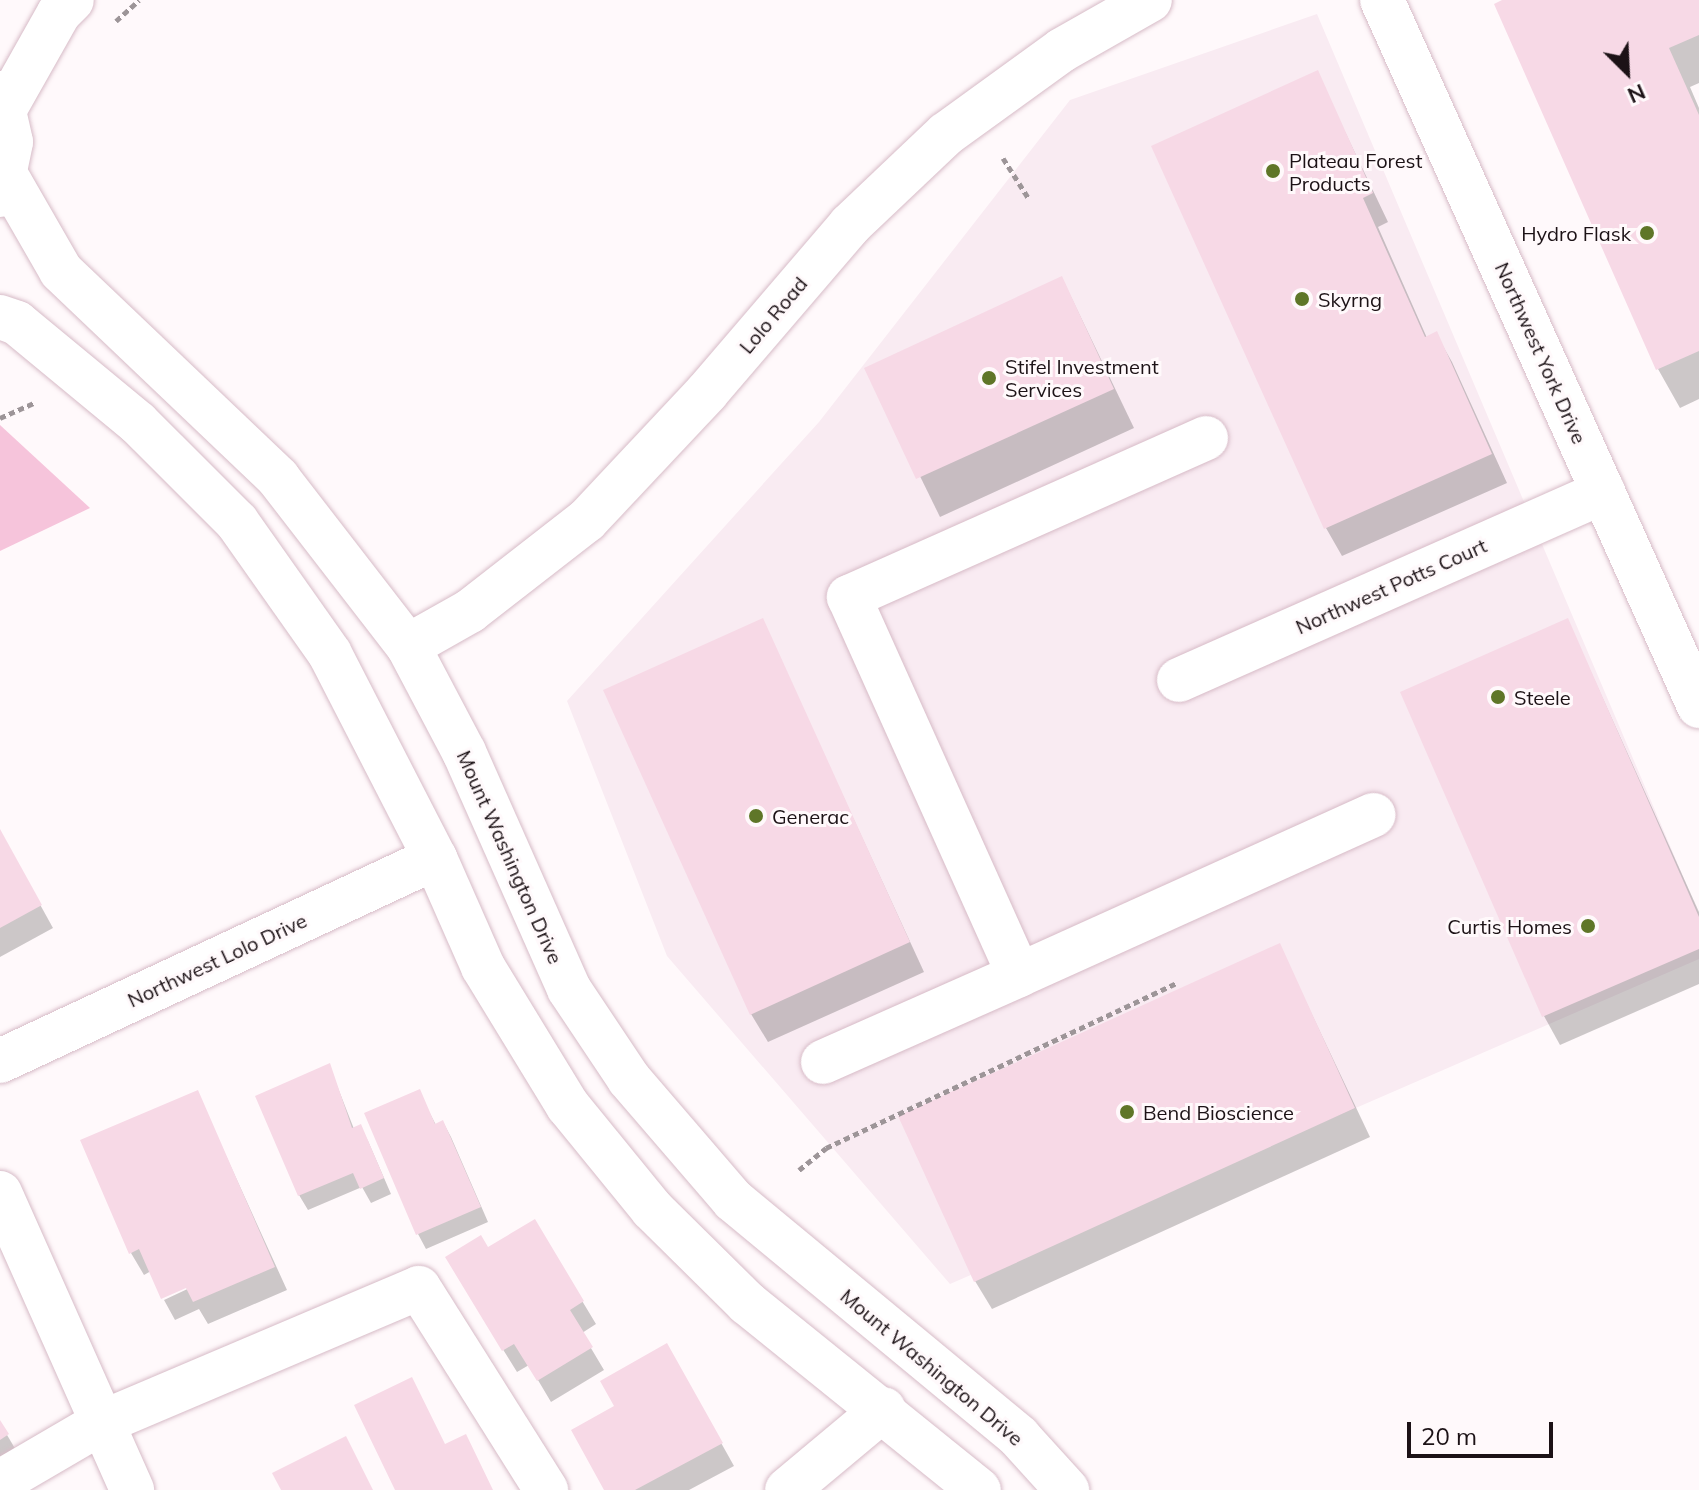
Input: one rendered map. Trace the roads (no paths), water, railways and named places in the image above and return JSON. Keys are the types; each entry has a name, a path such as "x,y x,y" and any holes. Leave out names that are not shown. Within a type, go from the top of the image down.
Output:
{"main road":[{"path":"4,186 11,142 3,100 59,13 72,0"},
{"name":"Lolo Road","path":"408,646 470,611 587,520 707,392 850,225 946,134 1062,50 1150,0"},
{"name":"Northwest York Drive","path":"1382,0 1699,706"},
{"name":"Mount Washington Drive","path":"4,186 61,271 278,478 408,646 464,752 569,989 629,1079 733,1200 1019,1437 1067,1490"},
{"path":"0,317 17,323 138,423 237,522 330,654 435,858 483,967 577,1118 652,1209 747,1303 884,1409 979,1490"},
{"path":"1019,975 849,597 1206,438"},
{"name":"Northwest Potts Court","path":"1179,680 1603,492"},
{"path":"823,1062 1374,815"},
{"name":"Northwest Lolo Drive","path":"0,1061 435,858"},
{"path":"0,1193 132,1490"},
{"path":"0,1482 101,1423 419,1288 546,1490"},
{"path":"787,1490 884,1409"}],"place":[{"name":"Plateau Forest Products","path":"1273,171"},
{"name":"Hydro Flask","path":"1647,233"},
{"name":"Skyrng","path":"1302,299"},
{"name":"Stifel Investment Services","path":"989,378"},
{"name":"Steele","path":"1498,697"},
{"name":"Generac","path":"756,816"},
{"name":"Curtis Homes","path":"1588,926"},
{"name":"Bend Bioscience","path":"1127,1112"}]}
